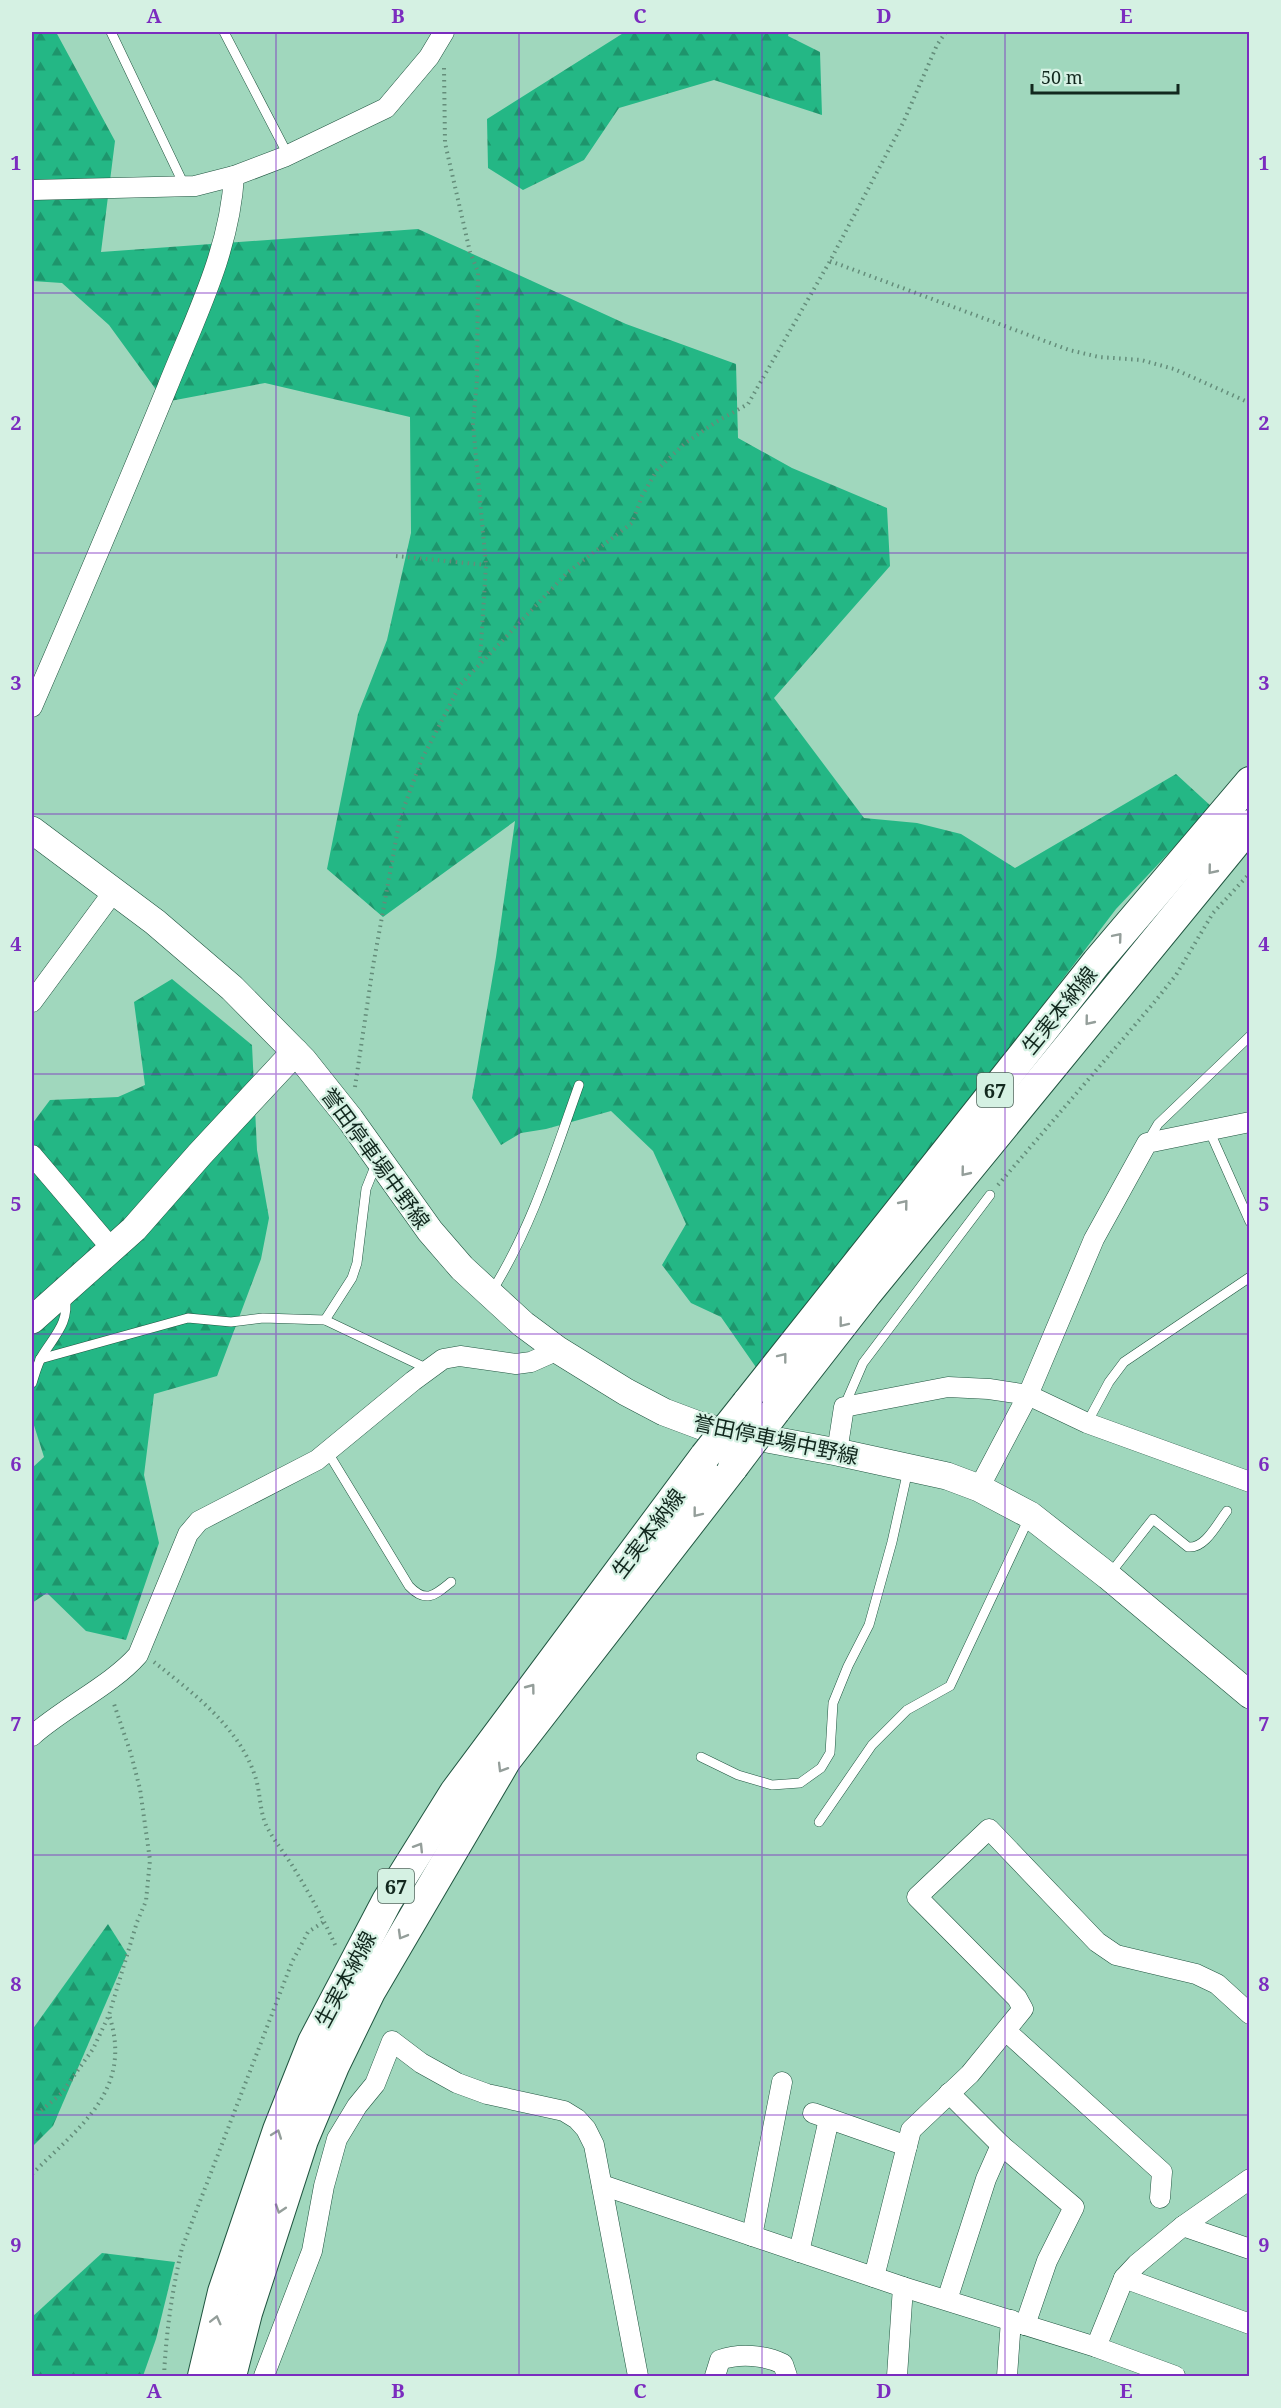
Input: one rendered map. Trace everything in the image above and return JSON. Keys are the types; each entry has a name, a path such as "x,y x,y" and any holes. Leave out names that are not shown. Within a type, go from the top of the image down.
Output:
{"main road":[{"name":"生実本納線","path":"202,2376 223,2292 283,2119 313,2043 387,1901 455,1792 719,1462 1097,962 1250,782"},
{"name":"生実本納線","path":"761,1407 867,1293 1250,825"},
{"name":"誉田停車場中野線","path":"32,832 155,922 232,988 295,1052 350,1119 430,1231 462,1269 489,1295 558,1350 626,1392 664,1412 704,1427 947,1476 979,1488 1030,1515 1108,1576 1250,1695"},
{"path":"32,1320 134,1229 295,1052"},
{"name":"生実本納線","path":"231,2376 247,2313 303,2140 334,2066 370,1992 506,1760 719,1462"}],"street":[{"path":"32,190 185,187 234,176 288,155 386,108 429,57 444,32"},
{"path":"32,707 132,473 202,301 225,240 232,206 234,176"},
{"path":"32,1002 114,891"},
{"path":"979,1488 1028,1395 1094,1239 1147,1143 1250,1122"},
{"path":"32,1155 112,1249"},
{"path":"32,1736 46,1723 127,1668 140,1651 188,1534 199,1521 317,1460 443,1359 460,1356 516,1364 531,1362 558,1350"},
{"path":"837,1452 844,1407 948,1387 1028,1395 1087,1423 1250,1482"},
{"path":"874,2277 911,2130 970,2074 1023,2009 1017,1998 917,1897 989,1829 1097,1942 1116,1955 1196,1974 1217,1984 1250,2014"},
{"path":"1006,2031 1162,2172 1160,2198"},
{"path":"264,2376 312,2251 324,2186 337,2139 357,2106 375,2084 392,2041 421,2063 457,2084 487,2094 550,2106 577,2119 586,2129 594,2145 638,2376"},
{"path":"752,2236 782,2082"},
{"path":"949,2093 1001,2145 1074,2207 1018,2322 1007,2376"},
{"path":"800,2252 821,2116 907,2146"},
{"path":"946,2300 986,2179 1001,2145"},
{"path":"1096,2347 1124,2278 1137,2264 1183,2226 1250,2179"},
{"path":"602,2186 874,2277 1096,2347 1175,2376"},
{"path":"1183,2226 1250,2249"},
{"path":"1124,2278 1250,2324"},
{"path":"897,2376 903,2286"},
{"path":"716,2376 720,2360 732,2355 772,2358 783,2364 787,2376"}],"lane":[{"path":"111,32 185,187"},
{"path":"224,32 288,155"},
{"path":"1147,1143 1158,1124 1250,1036"},
{"path":"489,1295 507,1266 542,1191 579,1085"},
{"path":"1209,1130 1250,1222"},
{"path":"325,1320 352,1278 357,1263 366,1189 378,1159"},
{"path":"844,1407 863,1363 990,1195"},
{"path":"1087,1423 1108,1382 1124,1362 1250,1277"},
{"path":"32,1383 40,1359 65,1320 67,1308 64,1292"},
{"path":"40,1359 189,1318 231,1322 263,1318 325,1320 428,1369"},
{"path":"327,1451 410,1586 418,1595 429,1597 451,1582"},
{"path":"701,1757 738,1775 772,1785 800,1783 821,1768 830,1753 833,1703 869,1624 892,1542 908,1468"},
{"path":"1108,1576 1153,1519 1188,1547 1195,1548 1202,1543 1227,1511"},
{"path":"819,1822 872,1745 907,1710 950,1686 1030,1515"}],"path":[{"path":"350,1119 373,966 400,818 410,788 460,685 567,572 632,523 642,496 657,470 684,444 748,404 830,261 903,123 937,45 946,32"},
{"path":"445,61 445,143 470,252 478,272 477,380 473,424 486,565 480,662"},
{"path":"830,261 1069,350 1099,357 1141,360 1174,369 1250,403"},
{"path":"396,556 486,565"},
{"path":"990,1195 1152,1005 1176,975 1213,913 1250,873"},
{"path":"140,1651 186,1687 243,1748 256,1778 260,1807 267,1827 325,1921 340,1956"},
{"path":"32,2118 61,2094 93,2049 109,2015 146,1901 150,1860 140,1789 131,1754 106,1681"},
{"path":"164,2376 166,2335 172,2292 182,2248 292,1962 308,1932 325,1921"},
{"path":"32,2174 93,2112 105,2094 113,2073 116,2045 109,2015"}],"green space":[{"path":"32,32 56,32 115,141 101,252 418,229 626,324 736,364 738,438 792,468 887,508 890,566 774,698 864,818 917,823 961,834 1015,868 1176,774 1212,807 1116,909 871,1231 769,1386 721,1317 691,1303 662,1265 686,1224 653,1151 611,1111 546,1129 521,1133 501,1145 472,1098 496,957 515,821 383,917 327,869 358,714 387,640 411,533 410,417 265,383 165,402 109,325 62,283 32,281"},
{"path":"625,32 789,32 788,36 820,52 822,115 714,80 619,108 584,160 523,190 488,168 487,119"},
{"path":"172,979 252,1045 257,1150 269,1218 261,1259 217,1376 154,1394 144,1475 159,1543 126,1640 86,1631 47,1593 32,1603 32,1468 44,1457 32,1419 32,1124 50,1100 118,1097 145,1085 134,1002"},
{"path":"108,1924 127,1954 53,2126 32,2147 32,2030"},
{"path":"102,2253 175,2262 156,2339 143,2376 32,2376 32,2317"}]}
